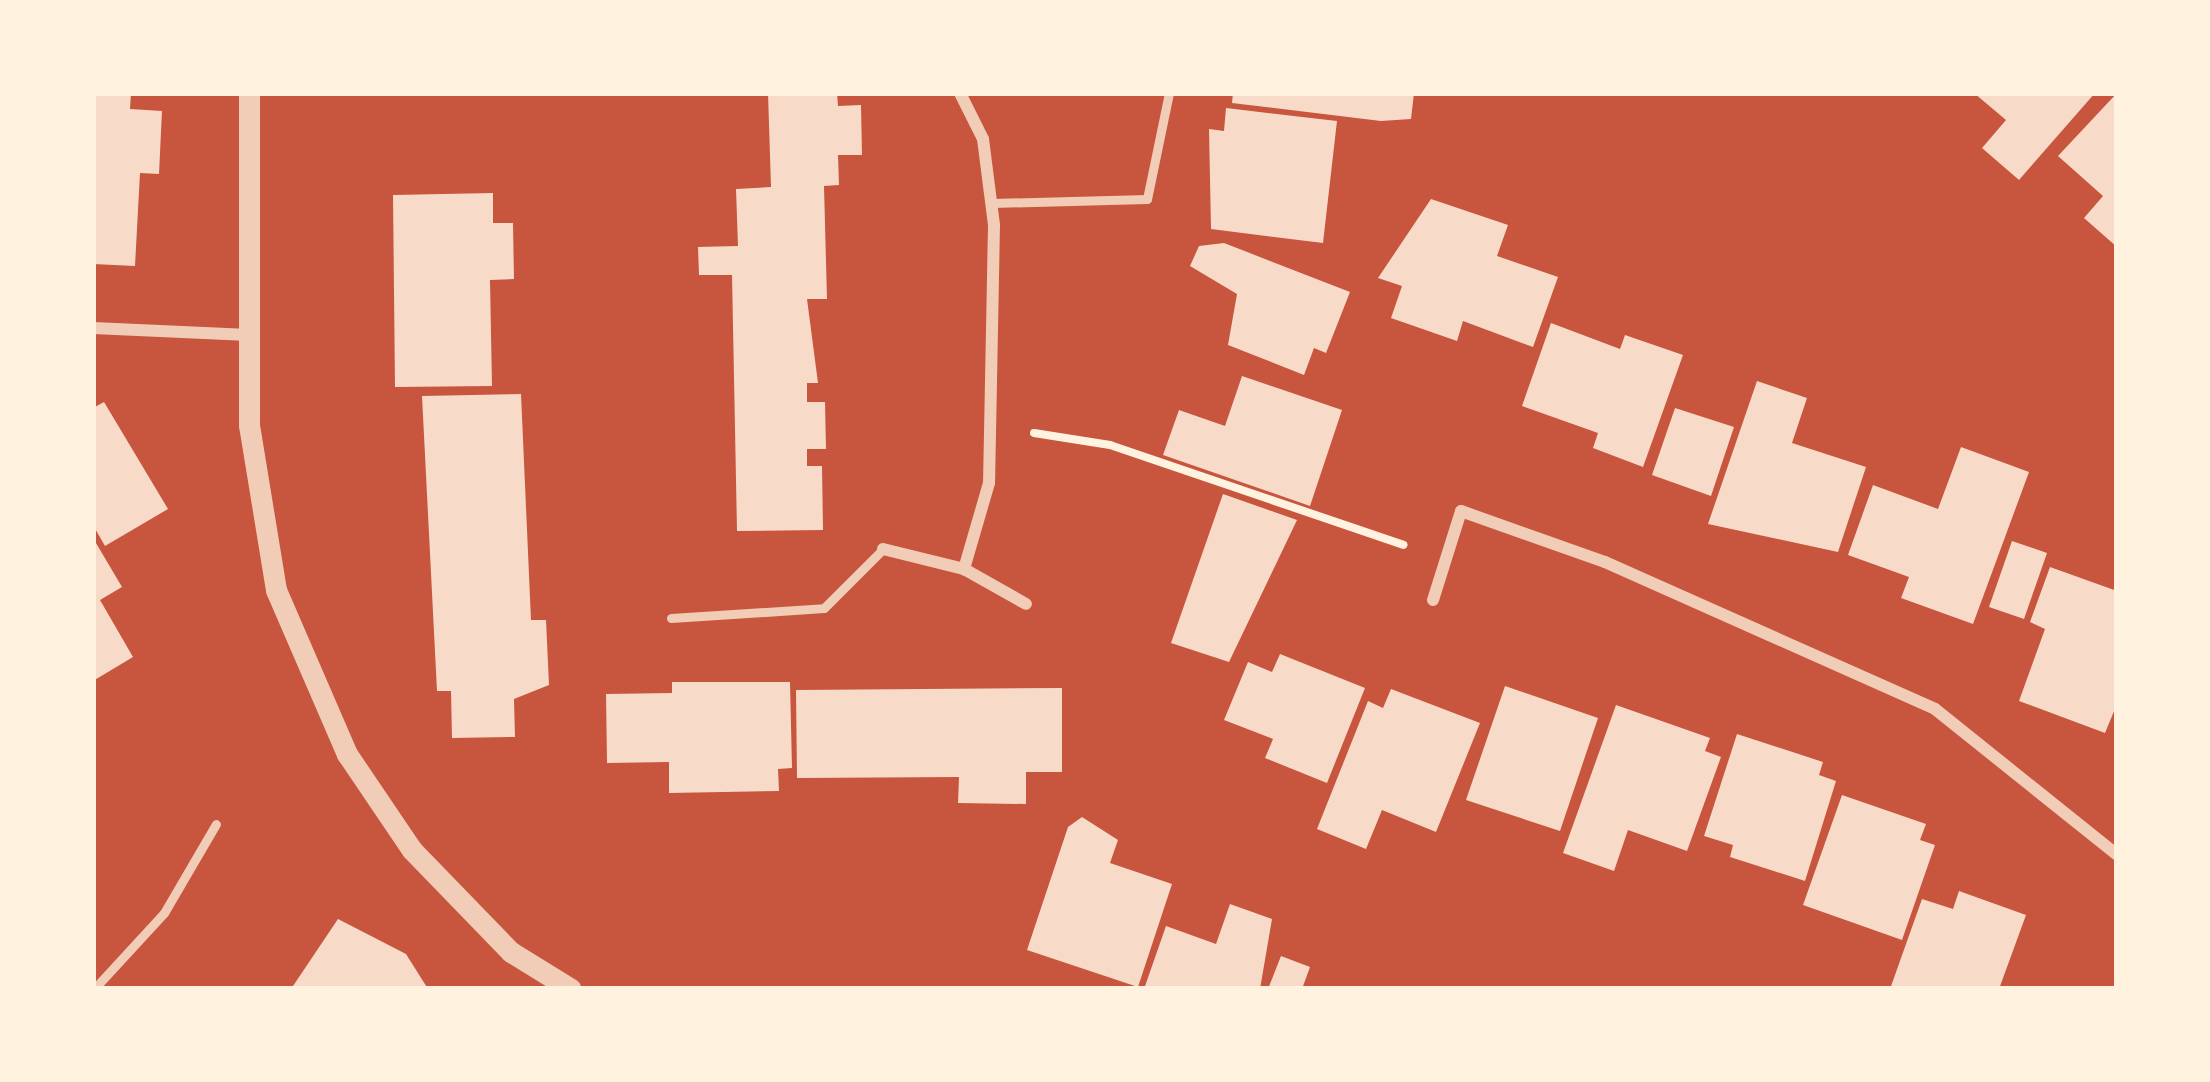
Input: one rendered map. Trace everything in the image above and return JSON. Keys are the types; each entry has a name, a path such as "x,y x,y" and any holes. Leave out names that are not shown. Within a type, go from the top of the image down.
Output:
{"street":[{"path":"249,93 249,335 259,515 305,670 412,850 511,952 572,989"},
{"path":"960,93 993,203 986,507 964,569"},
{"path":"93,328 249,335"},
{"path":"1432,600 1461,511 1803,642 1963,728 2117,855"},
{"path":"883,549 964,569 1026,604"}],"lane":[{"path":"993,203 1147,199 1169,93"},
{"path":"671,618 824,608 883,549"},
{"path":"94,989 164,913 216,824"}],"path":[{"path":"991,426 1110,445 1446,560"}],"building":[{"path":"93,93 131,93 130,109 162,111 159,174 140,173 135,266 93,264"},
{"path":"768,93 837,93 838,106 861,105 862,155 838,155 839,185 824,186 827,299 807,299 818,383 807,383 807,402 825,402 826,449 807,449 807,466 822,466 823,530 737,531 732,275 699,275 698,247 738,246 736,189 771,187"},
{"path":"1233,93 1414,93 1411,119 1381,121 1232,103"},
{"path":"1974,93 2095,93 2019,180 1982,148 2006,120"},
{"path":"2117,93 2117,247 2084,218 2103,196 2058,156"},
{"path":"1226,108 1337,121 1323,243 1211,229 1209,129 1224,131"},
{"path":"493,193 493,223 513,223 514,279 490,280 492,386 395,387 393,195"},
{"path":"1431,199 1508,225 1497,256 1558,277 1533,347 1463,321 1457,341 1391,318 1402,286 1378,278"},
{"path":"1224,243 1350,292 1326,353 1314,348 1304,375 1228,345 1237,294 1190,266 1199,246"},
{"path":"1551,323 1620,349 1625,335 1683,355 1643,467 1593,448 1598,433 1522,406"},
{"path":"1242,376 1342,410 1310,506 1163,455 1179,410 1225,426"},
{"path":"1757,381 1807,398 1792,443 1866,467 1838,552 1708,524"},
{"path":"521,394 531,620 546,620 549,685 514,699 515,737 452,738 451,691 437,691 422,396"},
{"path":"104,402 168,509 105,546 93,525 93,408"},
{"path":"1675,408 1734,427 1711,496 1652,475"},
{"path":"1961,447 2029,472 1973,624 1901,598 1909,577 1848,555 1873,485 1938,509"},
{"path":"1223,494 1297,520 1229,662 1171,643"},
{"path":"93,538 122,587 100,600 133,657 93,681"},
{"path":"2012,541 2047,553 2024,619 1989,607"},
{"path":"2050,567 2117,591 2117,704 2105,733 2019,701 2045,629 2030,622"},
{"path":"1280,654 1365,688 1327,783 1265,758 1273,739 1224,720 1248,662 1272,672"},
{"path":"672,682 790,682 792,768 778,769 779,791 669,793 669,762 607,763 606,694 672,693"},
{"path":"1505,686 1598,718 1560,831 1466,800"},
{"path":"1062,688 1062,772 1026,772 1026,804 958,803 959,777 797,778 796,690"},
{"path":"1391,689 1480,723 1436,832 1382,810 1366,849 1317,829 1368,701 1383,708"},
{"path":"1616,705 1710,738 1705,751 1721,757 1687,851 1628,830 1614,871 1563,853"},
{"path":"1737,734 1823,762 1819,775 1836,781 1805,881 1730,857 1733,845 1704,836"},
{"path":"1842,795 1926,824 1920,840 1935,845 1902,940 1803,905"},
{"path":"1082,817 1118,840 1110,863 1172,884 1138,987 1027,950 1068,827"},
{"path":"1959,891 2026,915 1999,989 1890,989 1922,899 1953,909"},
{"path":"1230,904 1272,919 1260,989 1144,989 1166,926 1216,944"},
{"path":"338,919 406,954 428,989 291,989"},
{"path":"1281,956 1310,967 1302,989 1268,989"}]}
